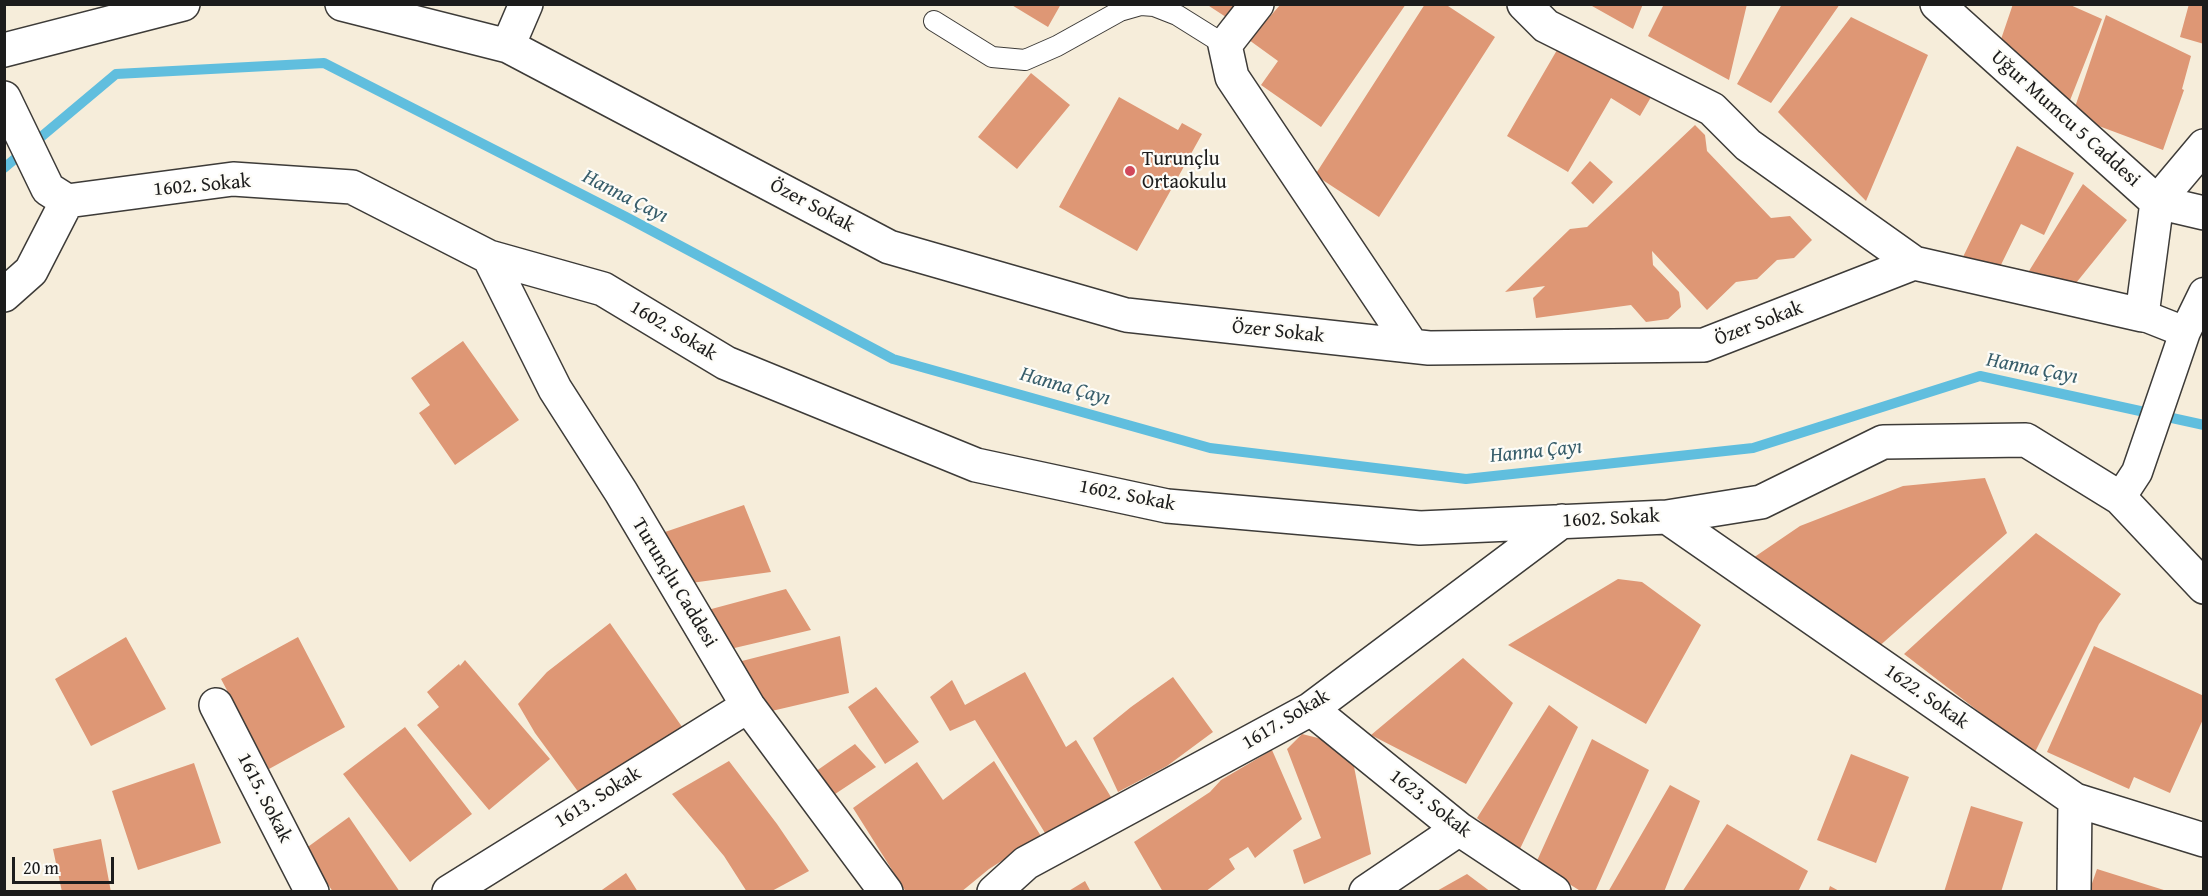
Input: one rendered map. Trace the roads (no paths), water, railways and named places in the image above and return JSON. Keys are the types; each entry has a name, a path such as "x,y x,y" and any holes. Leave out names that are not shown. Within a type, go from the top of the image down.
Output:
{"street":[{"path":"4,50 183,4"},
{"name":"Özer Sokak","path":"342,4 507,46 889,247 1126,315 1429,348 1704,345 1914,263"},
{"path":"507,46 526,4"},
{"path":"1257,4 1226,45 1232,77 1412,346"},
{"path":"1524,4 1546,26 1712,109 1748,145 1914,263 2142,315 2185,332"},
{"name":"Uğur Mumcu 5 Caddesi","path":"1938,4 2157,202 2204,213"},
{"path":"4,98 57,195 31,271 4,295"},
{"path":"2142,315 2157,202 2204,146"},
{"name":"1602. Sokak","path":"57,195 233,178 352,187 489,257 603,290 726,363 976,465 1167,506 1420,528 1667,517 1761,502 1882,442 2026,440 2128,485 2204,587"},
{"name":"Turunçlu Caddesi","path":"489,257 555,389 621,492 748,706 886,891"},
{"path":"2128,485 2185,332 2204,292"},
{"name":"1622. Sokak","path":"1667,517 2075,800 2204,840"},
{"name":"1617. Sokak","path":"993,891 1026,863 1311,709 1562,521"},
{"name":"1615. Sokak","path":"216,705 312,891"},
{"name":"1613. Sokak","path":"449,891 748,706"},
{"name":"1623. Sokak","path":"1311,709 1459,829 1554,891"},
{"path":"2074,891 2075,800"},
{"path":"1366,891 1459,829"}],"lane":[{"path":"934,21 992,57 1025,60 1057,46 1120,11 1141,5 1154,6 1177,15 1226,45"}],"waterway":[{"name":"Hanna Çayı","path":"4,168 116,74 324,63 626,217 893,359 1210,448 1466,479 1753,448 1980,376 2204,425"}],"place":[{"name":"Turunçlu Ortaokulu","path":"1130,171"}]}
